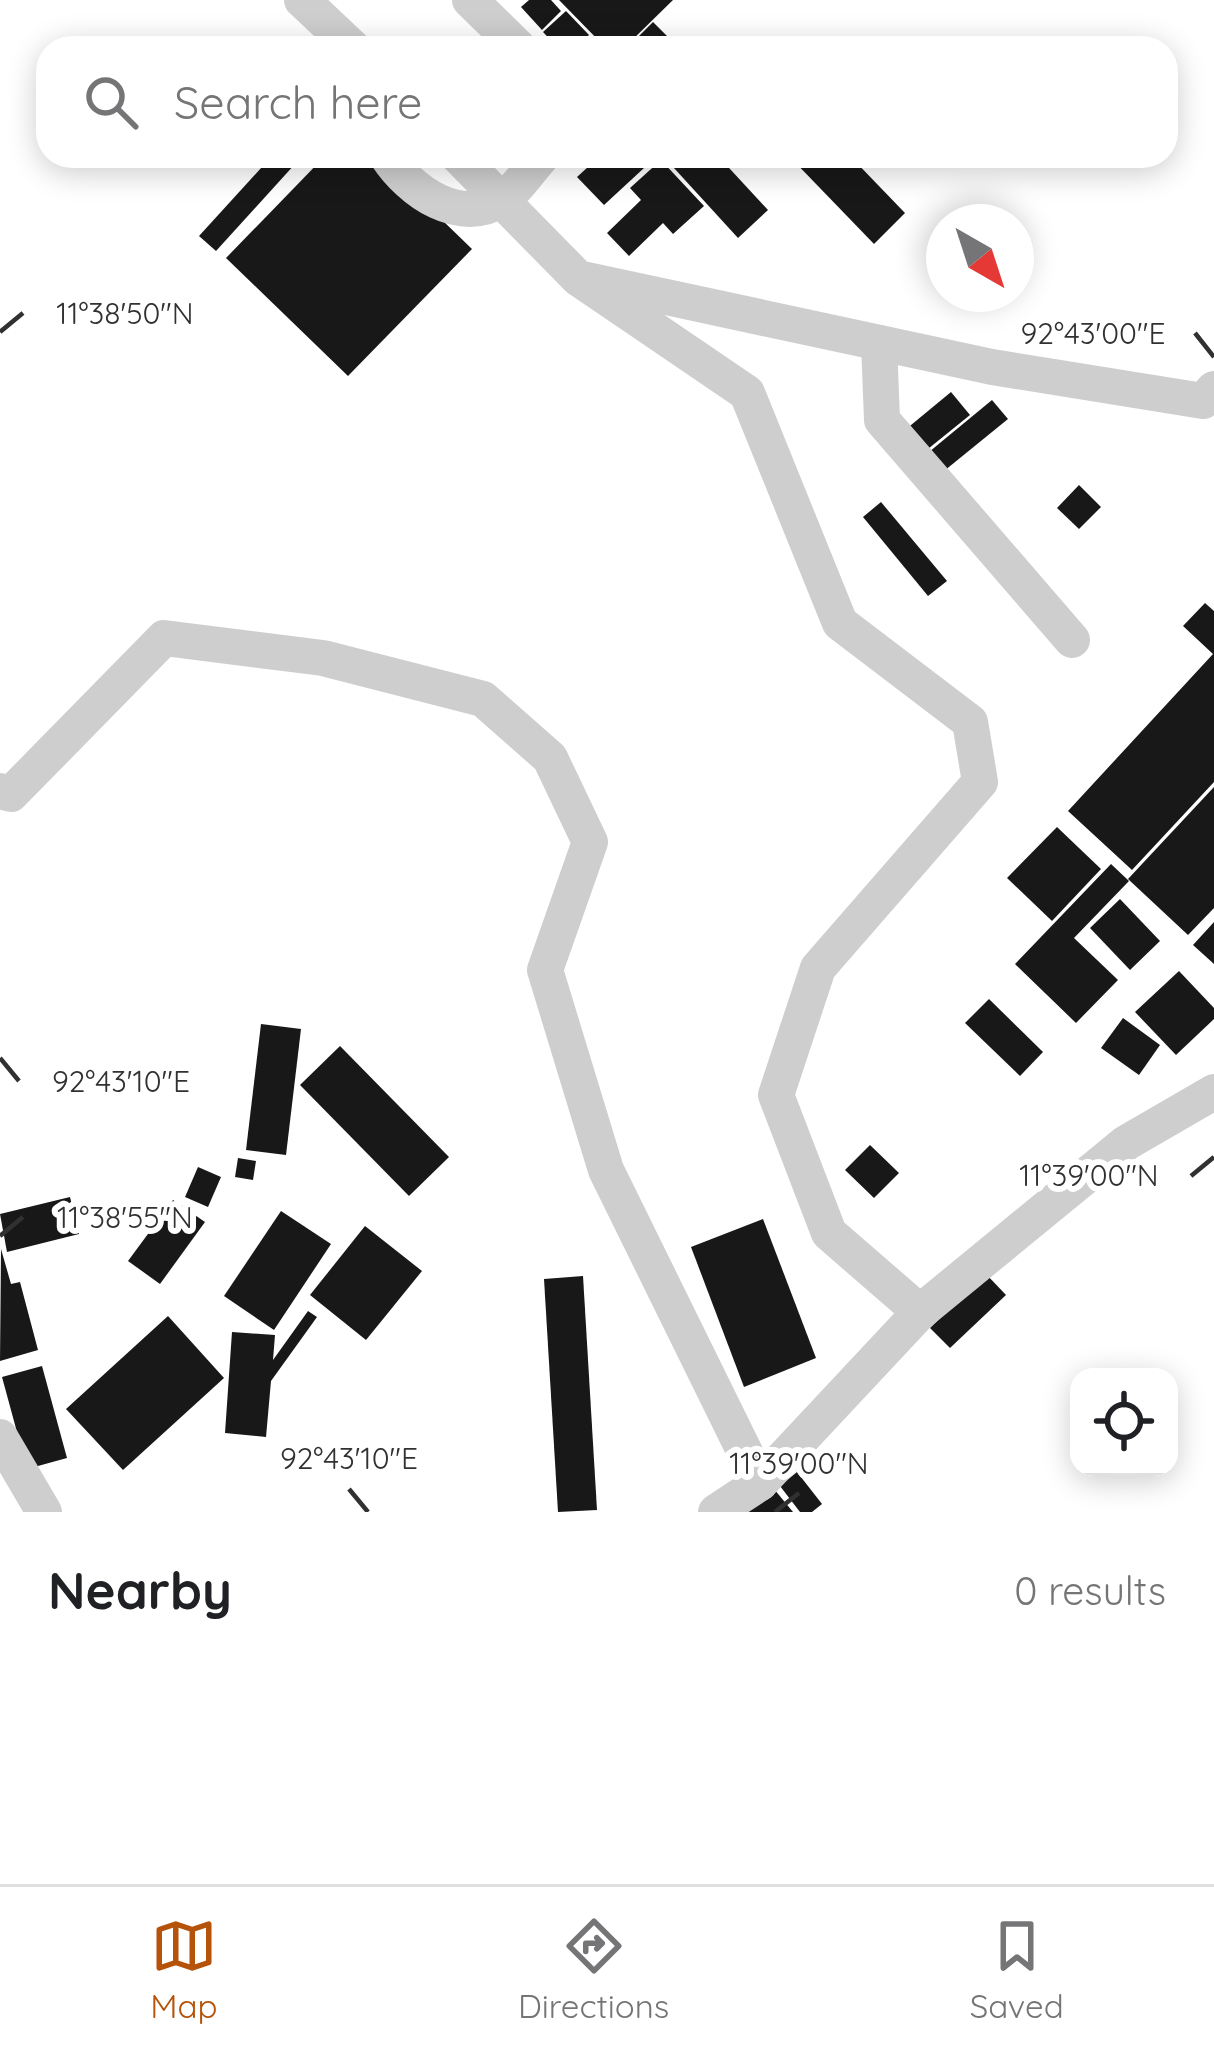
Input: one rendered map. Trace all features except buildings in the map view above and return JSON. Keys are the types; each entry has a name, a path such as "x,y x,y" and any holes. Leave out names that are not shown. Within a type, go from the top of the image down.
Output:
{"street":[{"path":"470,0 507,36"},
{"path":"317,4 343,36"},
{"path":"399,168 429,199 464,210 501,200 531,168"},
{"path":"470,168 578,278 747,393 841,623 970,722 980,782 818,968 776,1095 829,1233 920,1312"},
{"path":"578,278 992,367 1202,401 1214,389"},
{"path":"879,343 882,420 1072,640"},
{"path":"0,791 11,794 164,638 322,658 483,699 550,758 590,842 545,970 607,1170 760,1483"},
{"path":"716,1512 760,1483 920,1312 1126,1143 1214,1092"},
{"path":"0,1437 44,1512"}]}
